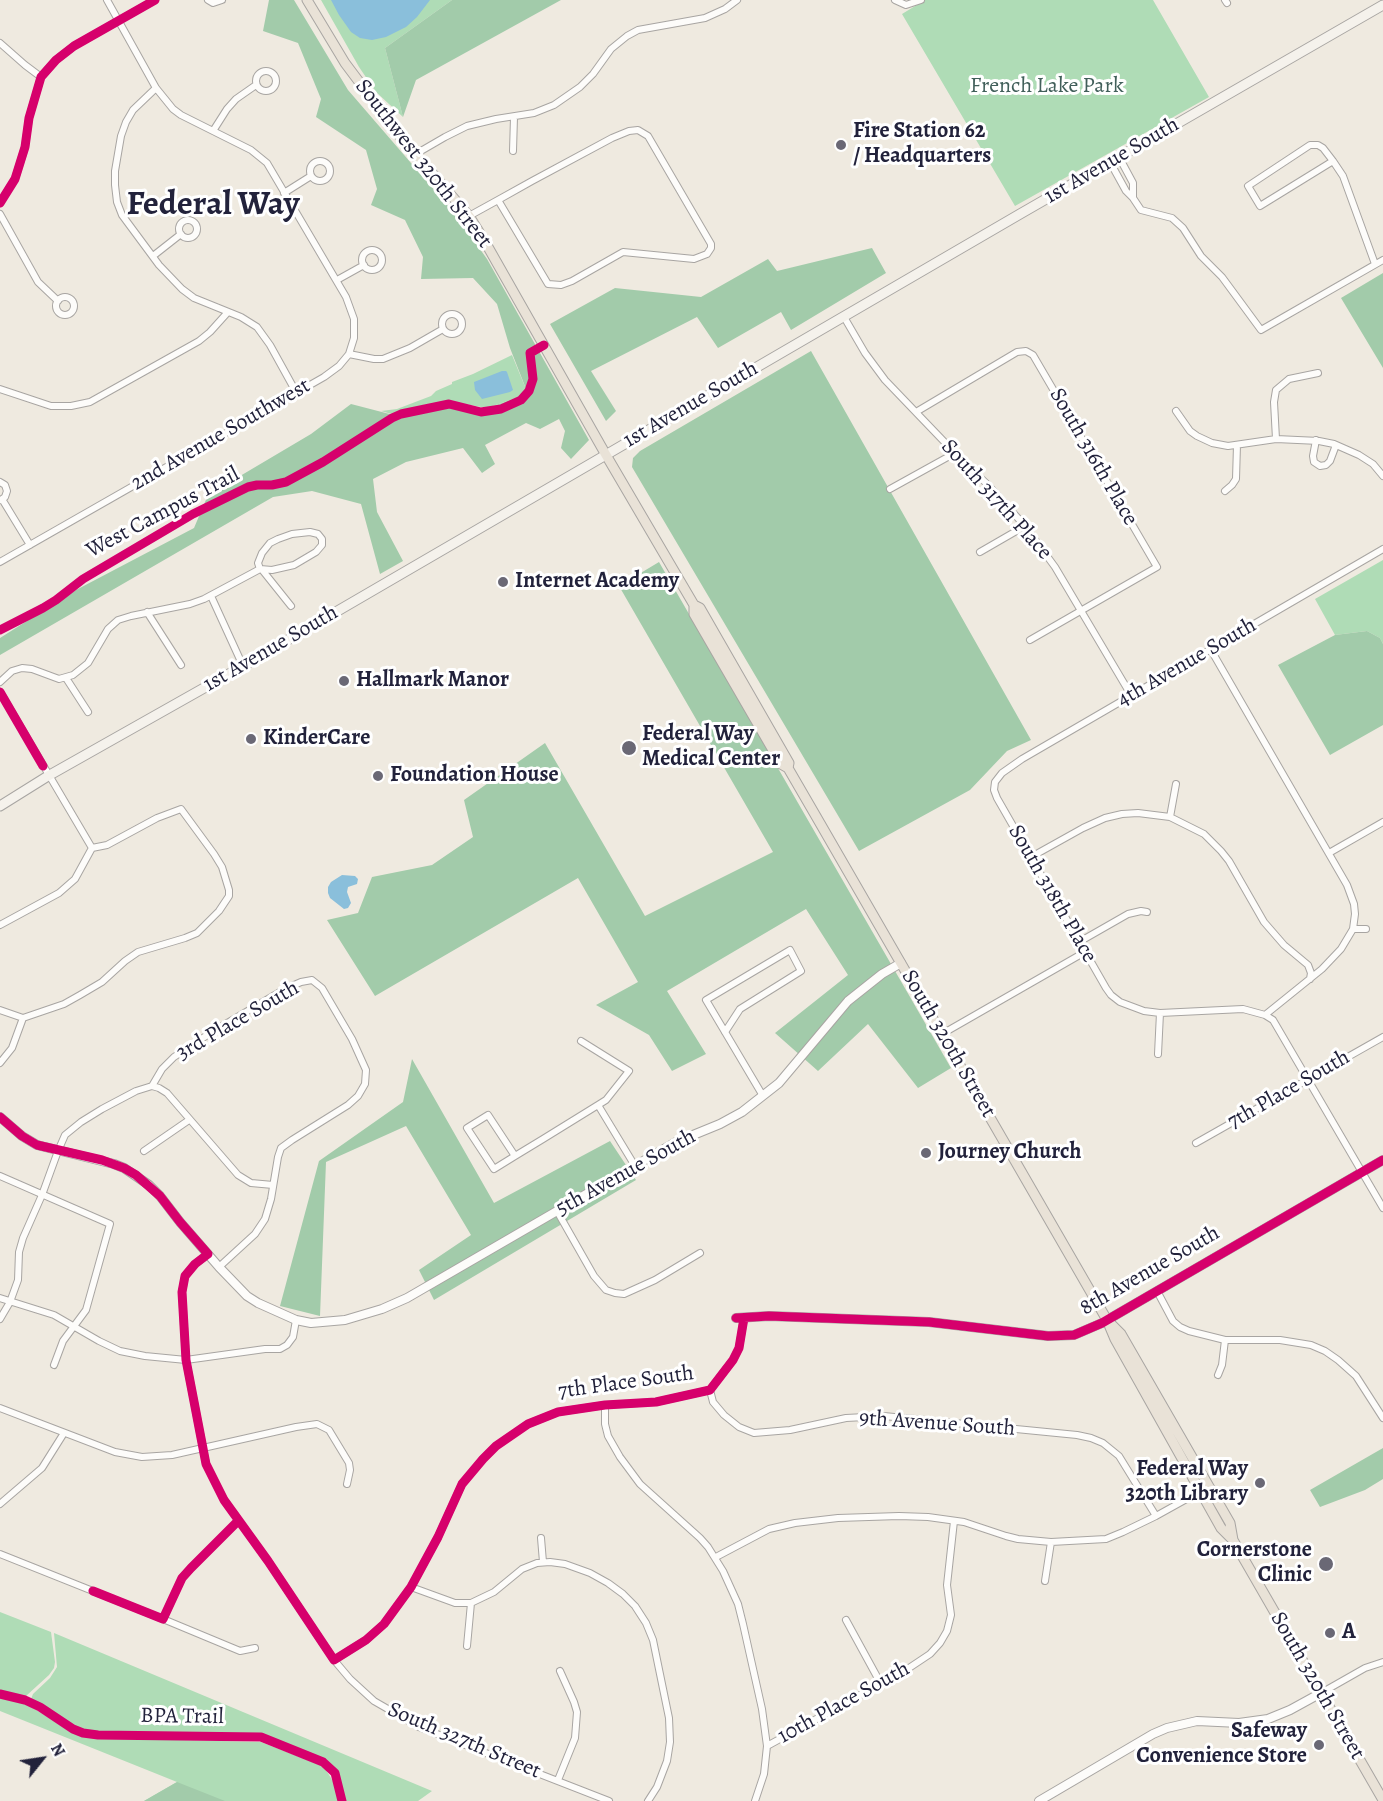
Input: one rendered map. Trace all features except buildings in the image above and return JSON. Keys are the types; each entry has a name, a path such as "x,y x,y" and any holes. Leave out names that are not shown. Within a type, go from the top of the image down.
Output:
{"main road":[{"name":"Southwest 320th Street","path":"307,0 345,63 414,155 469,216 511,285 606,455"},
{"name":"1st Avenue South","path":"0,806 48,776 243,666 1383,5"},
{"name":"South 320th Street","path":"606,455 694,605 694,614 705,634 781,764 789,768 1107,1320 1115,1339 1221,1528 1233,1537"},
{"name":"South 320th Street","path":"1107,1320 1121,1334 1230,1522 1233,1537 1383,1800"},
{"path":"1152,1403 1186,1456 1193,1459"}],"street":[{"path":"107,0 165,100 181,115 235,141 267,163 346,297 354,319 354,338 349,354 383,359 410,348 443,329"},
{"path":"0,203 15,179 41,77 56,60 74,46 155,0"},
{"path":"208,0 213,3 222,0"},
{"path":"414,155 467,126 544,109 574,93 590,78 611,49 632,33 644,28 705,18 737,0"},
{"path":"895,0 906,5 921,0"},
{"path":"0,44 41,77"},
{"path":"213,131 236,99 256,85"},
{"path":"156,88 133,110 121,136 115,171 117,202 122,215 172,279 194,298 241,317 257,327 270,345 296,392"},
{"path":"513,151 514,117"},
{"path":"469,216 498,200 624,133 634,130 642,131 648,136 711,244 710,251 699,258 623,252 572,281 561,285 549,285 498,200"},
{"path":"1334,161 1260,206 1248,186 1310,145 1323,148 1334,161 1343,176 1375,264"},
{"path":"1114,160 1133,183 1133,198"},
{"path":"1114,160 1126,192 1133,198 1140,210 1172,218 1183,228 1201,256 1222,277 1261,330 1383,260"},
{"path":"284,193 311,176"},
{"path":"0,214 38,282 58,302"},
{"path":"153,256 181,234"},
{"path":"337,280 364,265"},
{"path":"0,389 51,406 82,405 101,397 193,344 210,333 228,312"},
{"name":"South 317th Place","path":"844,317 865,353 885,380 988,484 1025,526 1055,567 1131,695"},
{"name":"South 316th Place","path":"916,412 1017,352 1026,351 1033,355 1157,567 1081,610"},
{"name":"2nd Avenue Southwest","path":"0,562 296,392 339,366 349,354"},
{"path":"1276,439 1274,402 1276,390 1289,379 1318,372"},
{"path":"1176,411 1185,425 1197,436 1219,445 1237,445 1276,439 1316,440 1336,445 1366,459 1383,476"},
{"path":"1316,440 1312,456 1314,462 1320,466 1330,461 1336,445"},
{"path":"1225,491 1236,479 1237,445"},
{"path":"890,489 955,453"},
{"path":"0,482 7,491 1,500 30,545"},
{"path":"980,552 1025,526"},
{"path":"0,682 12,672 24,668 56,678 66,678 87,665 108,629 115,622 126,617 190,604 211,596 261,570 283,568 306,559 321,548 323,542 318,534 310,532 292,534 278,539 268,545 258,563 261,570 291,606"},
{"name":"4th Avenue South","path":"995,782 1013,765 1383,549"},
{"path":"211,596 243,666"},
{"path":"1030,640 1081,610"},
{"path":"147,612 181,665"},
{"path":"1211,650 1329,853 1352,896 1355,914 1353,929 1341,949 1310,980 1265,1015"},
{"path":"66,678 88,712"},
{"path":"0,692 92,848"},
{"name":"South 318th Place","path":"995,782 996,794 1106,988 1120,1002 1144,1011 1160,1013"},
{"path":"1170,817 1176,783"},
{"path":"0,1010 23,1018 64,1004 95,987 138,952 197,933 226,903 229,896 222,867 181,809 157,818 107,845 92,848"},
{"path":"1031,857 1105,818 1138,813 1170,817 1204,834 1221,851 1264,922 1284,945 1308,966 1311,973 1310,980"},
{"path":"1329,853 1383,822"},
{"path":"0,925 59,893 75,879 92,848"},
{"path":"1079,942 1128,914 1147,912"},
{"path":"1353,929 1366,929"},
{"path":"725,1032 740,1009 801,971 790,951 706,999 725,1032 763,1096"},
{"path":"942,1034 1085,952"},
{"name":"5th Avenue South","path":"0,1117 42,1148 114,1164 136,1175 160,1196 219,1267 247,1296 273,1311 296,1320 311,1323 345,1320 382,1309 398,1301 676,1142 720,1124 742,1112 779,1083 848,1001 882,974 901,963"},
{"name":"3rd Place South","path":"152,1086 167,1064 182,1051 297,983 312,980 319,984 356,1046 366,1073 366,1080 362,1090 353,1100 283,1147 278,1157 273,1185"},
{"path":"1158,1054 1160,1013 1243,1010 1265,1015 1273,1020 1383,1208"},
{"path":"0,1063 12,1048 23,1018"},
{"name":"7th Place South","path":"1196,1143 1383,1037"},
{"path":"515,1156 488,1115 467,1128 494,1169 598,1105 609,1097 629,1071 581,1041"},
{"path":"0,1319 10,1302 18,1280 19,1252 23,1238 65,1135 81,1122 136,1090 152,1086 167,1094 238,1175 252,1183 273,1185 269,1209 261,1227 248,1242 219,1267"},
{"path":"598,1105 635,1166"},
{"path":"144,1151 189,1120"},
{"name":"8th Avenue South","path":"740,1318 769,1316 929,1322 1057,1336 1082,1333 1383,1160"},
{"path":"0,1176 110,1224 86,1310 63,1341 54,1365"},
{"path":"557,1212 594,1276 606,1290 615,1293 624,1294 655,1280 700,1253"},
{"name":"South 327th Street","path":"208,1254 189,1270 182,1284 186,1360 206,1464 214,1482 238,1521 268,1561 334,1660 362,1692 391,1712 419,1727 609,1801"},
{"path":"1157,1291 1173,1320 1180,1327 1225,1340 1280,1340 1311,1345 1325,1351 1356,1376 1383,1418"},
{"path":"0,1298 54,1315 120,1351 186,1360 280,1349 287,1345 292,1337 296,1320"},
{"name":"7th Place South","path":"334,1660 372,1635 384,1624 411,1587 462,1485 496,1446 544,1416 574,1408 656,1401 710,1390 733,1360 739,1348 740,1318"},
{"path":"1218,1374 1222,1365 1225,1340"},
{"name":"9th Avenue South","path":"710,1390 714,1402 724,1415 739,1427 754,1433 789,1430 846,1419 884,1416 1077,1435 1103,1443 1119,1456 1156,1516"},
{"path":"605,1405 605,1424 608,1436 620,1457 640,1484 704,1542 727,1577 738,1604 768,1746"},
{"path":"0,1408 115,1452 142,1457 164,1456 304,1425 322,1425 332,1434 349,1463 347,1484"},
{"path":"0,1504 42,1468 64,1433"},
{"path":"716,1557 757,1534 780,1526 838,1518 928,1517 973,1525 1006,1536 1051,1542 1106,1539 1156,1516 1201,1491"},
{"path":"163,1618 182,1578 238,1521"},
{"name":"10th Place South","path":"755,1801 764,1774 768,1746 914,1665 936,1648 944,1638 951,1615 947,1585 954,1521"},
{"path":"541,1538 543,1562"},
{"path":"1045,1581 1051,1542"},
{"path":"0,1554 240,1651 255,1648"},
{"path":"411,1587 455,1603 471,1604 494,1592 522,1569 543,1562 565,1564 609,1583 635,1606 653,1640 669,1718 670,1742 667,1761 657,1787 648,1801"},
{"path":"467,1646 471,1604"},
{"path":"846,1620 881,1684"},
{"path":"1039,1801 1167,1728 1197,1721 1239,1723 1268,1719 1282,1714 1365,1668 1383,1662"},
{"path":"558,1780 575,1738 577,1712 560,1671"}],"green space":[{"path":"269,0 294,0 348,90 455,214 487,259 589,440 571,459 561,448 565,431 559,419 540,429 526,423 485,445 495,464 482,473 463,448 406,462 373,479 377,512 403,561 380,574 361,504 312,491 273,497 0,655 0,638 76,590 194,528 208,495 311,434 351,404 401,417 454,405 479,411 528,394 510,348 497,304 473,278 421,279 423,257 405,220 371,205 377,189 366,150 316,117 321,99 298,43 263,31"},
{"path":"321,0 452,0 385,48 403,117 376,92"},
{"path":"452,0 561,0 416,80 403,117 385,48"},
{"name":"French Lake Park","path":"925,0 1153,0 1209,97 1015,206 902,14"},
{"path":"872,248 886,273 791,330 781,312 718,348 697,317 591,371 616,411 606,421 550,324 615,288 701,297 768,259 777,271"},
{"path":"1383,273 1383,368 1341,298"},
{"path":"811,351 1031,740 1007,751 970,790 859,851 632,467 633,458 640,451"},
{"path":"512,355 528,394 490,407 454,402 395,415 381,411 397,409 431,396 452,382"},
{"path":"1383,560 1383,644 1380,638 1367,631 1335,635 1315,599"},
{"path":"659,562 951,1068 918,1088 868,1024 818,1071 775,1033 848,975 806,909 667,991 706,1054 672,1071 649,1035 596,1005 638,982 578,878 375,996 327,920 358,913 372,877 432,865 473,837 464,800 545,743 645,916 773,852 619,586"},
{"path":"1367,631 1380,638 1383,644 1383,725 1330,755 1278,665 1335,635"},
{"path":"412,1059 494,1203 610,1141 636,1180 434,1300 419,1270 471,1235 406,1126 326,1162 320,1316 280,1306 319,1161 403,1102"},
{"path":"1383,1448 1383,1479 1365,1490 1320,1507 1310,1490"},
{"path":"0,1612 51,1632 54,1668 26,1696 0,1691"},
{"path":"54,1633 432,1791 418,1801 344,1801 340,1781 326,1760 263,1736 94,1732 77,1728 31,1699 57,1667"},
{"path":"0,1697 25,1703 70,1731 91,1738 261,1742 320,1765 334,1783 338,1801 144,1801 177,1782 0,1711"},
{"path":"177,1782 225,1801 144,1801"}],"water":[{"path":"331,0 430,0 406,27 386,37 372,40 360,38 351,32"},
{"path":"502,371 507,372 513,390 482,399 475,390 474,382"},
{"path":"342,875 355,876 358,879 357,884 348,887 347,892 351,903 348,908 344,909 330,898 328,893 331,882"}],"cycle path":[{"path":"0,203 15,179 41,77 56,60 74,46 155,0"},
{"name":"West Campus Trail","path":"0,630 43,608 83,579 193,514 248,487 286,482 401,414 449,404 481,412 501,409 521,400 529,391 533,379 530,353 544,345"},
{"path":"0,692 43,766"},
{"path":"0,1117 22,1136 37,1145 102,1160 136,1175 160,1196 208,1254 185,1276 182,1292 186,1360 206,1464 224,1500 334,1660 366,1640 384,1624 411,1587 438,1537 462,1484 496,1446 528,1424 558,1412 605,1405 656,1402 710,1390 733,1360 739,1348 744,1318"},
{"path":"736,1318 769,1316 929,1322 1048,1336 1074,1335 1102,1323 1383,1160"},
{"path":"93,1591 163,1619 182,1578 238,1521"},
{"name":"BPA Trail","path":"0,1694 25,1700 40,1707 83,1733 261,1737 323,1762 335,1773 342,1801"}],"place":[{"name":"Fire Station 62 / Headquarters","path":"841,145"},
{"name":"Internet Academy","path":"503,582"},
{"name":"Hallmark Manor","path":"344,681"},
{"name":"KinderCare","path":"251,739"},
{"name":"Federal Way Medical Center","path":"629,748"},
{"name":"Foundation House","path":"378,776"},
{"name":"Journey Church","path":"926,1153"},
{"name":"Federal Way 320th Library","path":"1260,1483"},
{"name":"Cornerstone Clinic","path":"1326,1564"},
{"name":"A","path":"1330,1633"},
{"name":"Safeway Convenience Store","path":"1319,1745"}],"district":[{"name":"Federal Way","path":"213,206"}]}
